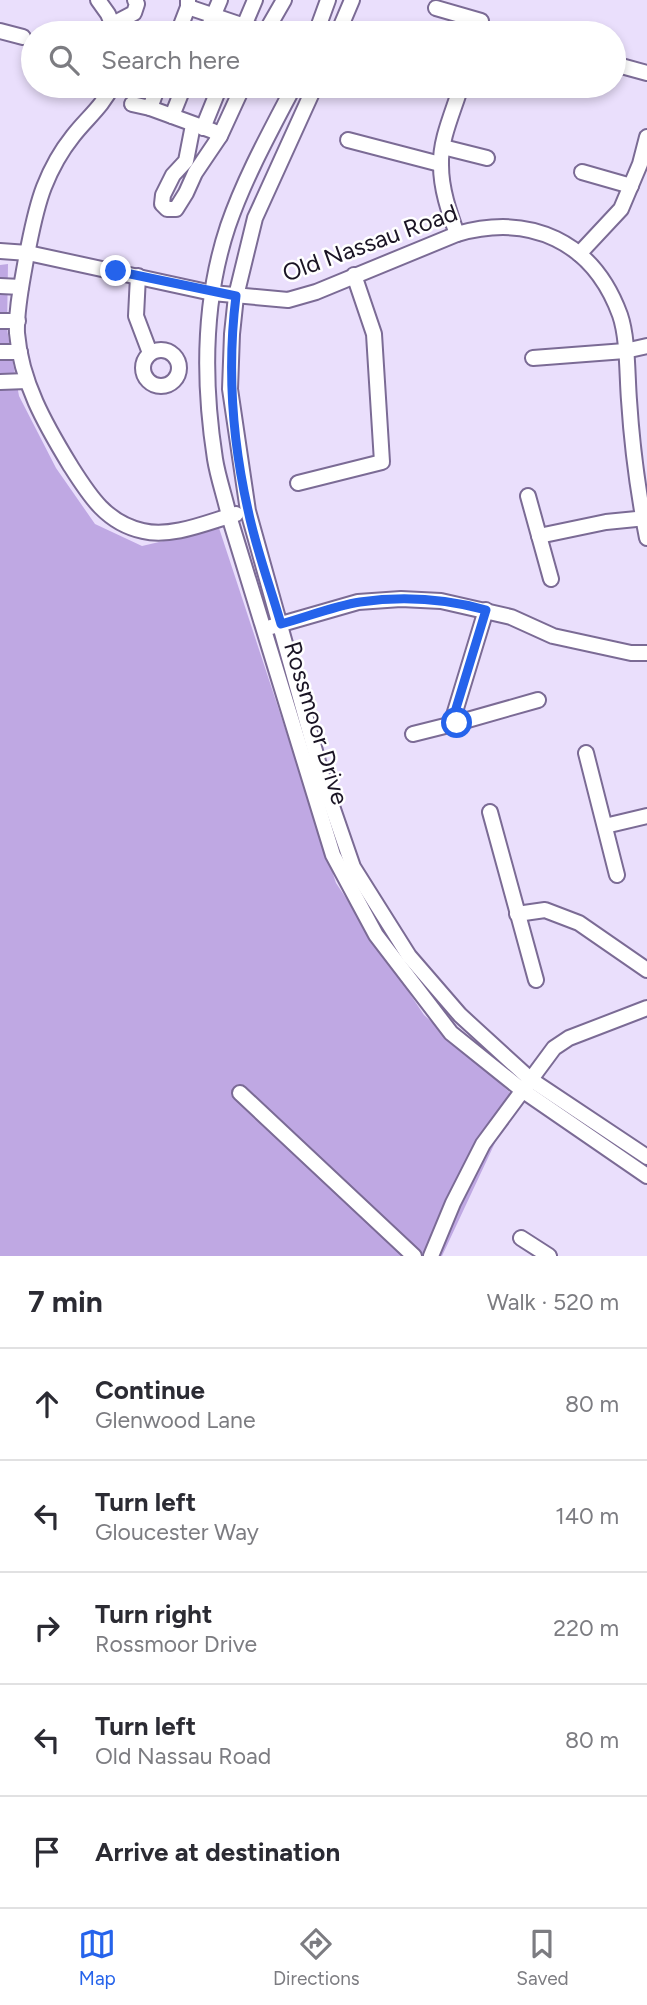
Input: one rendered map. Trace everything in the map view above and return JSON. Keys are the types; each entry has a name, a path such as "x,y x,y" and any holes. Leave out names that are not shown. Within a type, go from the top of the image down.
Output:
{"street":[{"path":"97,0 109,21"},
{"path":"124,21 134,13 137,4 135,0"},
{"path":"211,21 220,0"},
{"path":"246,21 255,0"},
{"path":"272,21 284,0"},
{"path":"320,21 328,0"},
{"path":"343,21 353,0"},
{"path":"350,21 353,0"},
{"path":"182,21 188,4 225,21"},
{"path":"436,8 466,21"},
{"path":"0,31 21,36"},
{"path":"626,67 647,73"},
{"path":"106,98 57,159 44,186 34,218 21,287 18,321 20,352 32,397 90,497 106,514 124,525 145,532 171,532 248,511"},
{"path":"150,107 153,98"},
{"path":"172,116 179,98"},
{"path":"213,98 198,126 191,165 220,136 237,98"},
{"name":"Rossmoor Drive","path":"288,98 257,157 234,212 212,293 208,324 208,391 215,461 229,516 332,855 376,935 451,1033 647,1175"},
{"name":"Rossmoor Drive","path":"310,98 255,218 236,296 230,389 248,511 324,783 353,867 409,956 526,1085 647,1157"},
{"path":"457,98 440,164 445,199 457,234"},
{"path":"132,104 150,107 220,136"},
{"path":"579,254 621,209 638,179 647,137"},
{"path":"348,140 440,164"},
{"path":"443,147 487,158"},
{"path":"582,173 638,179"},
{"path":"234,212 255,218"},
{"name":"Old Nassau Road","path":"0,251 28,253 212,293 288,300 316,292 457,234 480,228 521,227 560,240 594,268 621,317 636,481 647,538"},
{"path":"298,483 382,462 374,334 354,275"},
{"path":"138,276 136,316 150,353"},
{"path":"0,286 21,287"},
{"path":"0,321 18,321"},
{"path":"533,358 625,351 647,346"},
{"path":"0,352 20,352"},
{"path":"0,382 27,381"},
{"path":"528,496 551,579"},
{"path":"539,536 606,522 645,519"},
{"path":"263,629 358,602 401,599 441,601 511,617 553,636 631,653 647,653"},
{"path":"455,719 486,610"},
{"path":"413,734 455,719 538,700"},
{"path":"586,753 617,875"},
{"path":"489,812 536,980"},
{"path":"605,826 647,816"},
{"path":"517,914 545,910 579,923 647,970"},
{"path":"431,1256 453,1203 483,1144 554,1048 569,1038 647,1008"},
{"path":"240,1093 414,1256"},
{"path":"521,1238 549,1256"}],"shaded area":[{"path":"8,264 7,329 19,396 56,468 95,524 142,546 219,528 336,883 424,1015 516,1098 442,1256 0,1256 0,265"}],"route":[{"path":"116,271 236,296 230,389 233,416 248,511 281,624 358,602 401,599 441,601 486,610 454,715 457,723"}]}
